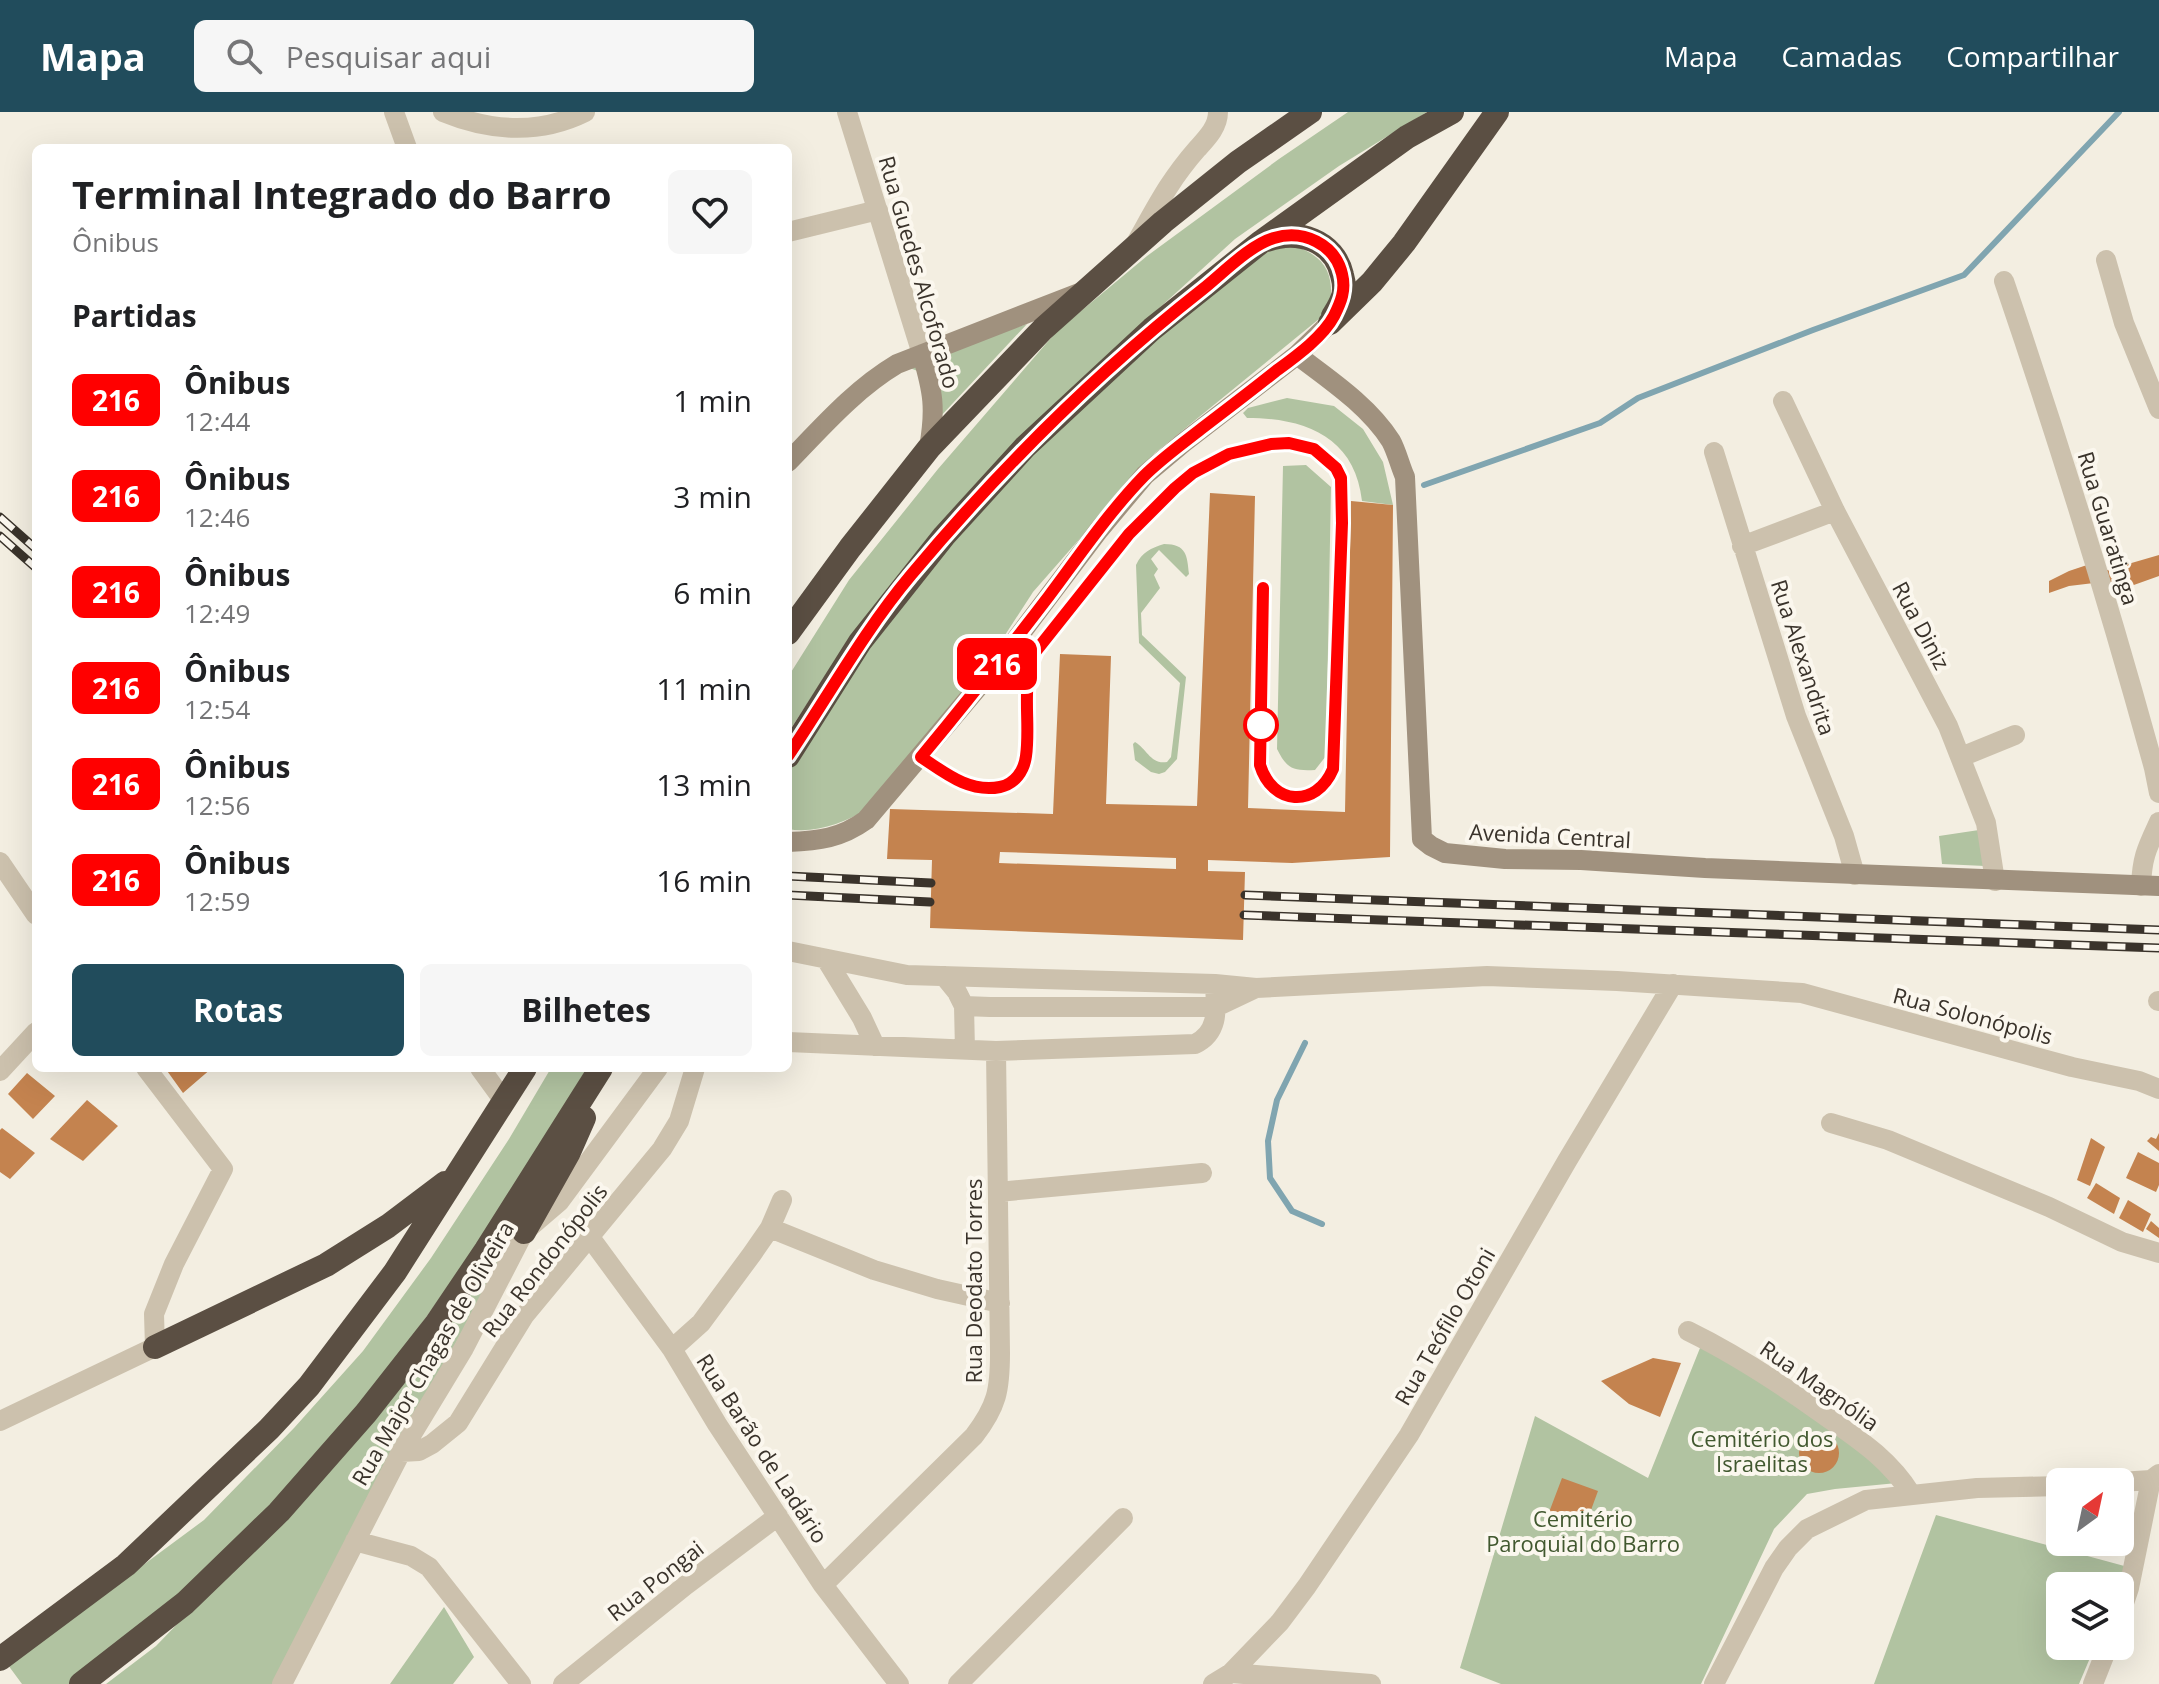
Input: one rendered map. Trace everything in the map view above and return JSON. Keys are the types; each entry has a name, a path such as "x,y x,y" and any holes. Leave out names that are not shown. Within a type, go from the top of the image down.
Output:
{"highway":[{"path":"792,628 929,448 1019,353 1134,246 1238,162 1310,112"},
{"path":"792,750 860,642 944,536 1015,458 1152,329 1261,242 1407,137 1452,112"},
{"path":"1330,323 1372,282 1404,243 1497,112"},
{"path":"1261,242 1294,234 1311,238 1326,247 1342,271 1344,284 1343,299 1330,323"},
{"path":"0,1659 126,1565 269,1429 309,1386 395,1272 522,1072"},
{"path":"524,1232 579,1131 596,1076"},
{"path":"81,1684 185,1603 279,1512 366,1413 436,1324 596,1076"},
{"path":"155,1347 326,1265 388,1226 456,1174"}],"street":[{"path":"394,112 406,144"},
{"path":"443,112 467,122 498,127 523,120 556,124 585,112"},
{"name":"Rua Guedes Alcoforado","path":"847,112 933,392 934,420 929,448"},
{"path":"1134,246 1171,179 1214,129 1218,112"},
{"path":"792,231 878,210"},
{"path":"2106,260 2124,323 2159,409"},
{"name":"Rua Guaratinga","path":"2004,281 2099,575 2159,793"},
{"path":"792,458 859,390 887,370 1086,290"},
{"path":"792,842 844,834 866,820 979,686 1145,475 1297,355 1330,323"},
{"name":"Avenida Central","path":"1297,355 1369,414 1391,442 1405,477 1422,839 1431,846 1445,853 1505,859 2150,886"},
{"name":"Rua Diniz","path":"1783,401 1835,511 1948,726 1986,823 1995,881"},
{"name":"Rua Alexandrita","path":"1714,452 1796,716 1844,836 1855,875"},
{"path":"1742,546 1835,511"},
{"path":"1961,757 2015,735"},
{"path":"2150,886 2142,864 2145,850 2159,822"},
{"path":"0,862 32,909"},
{"path":"792,952 907,975 1215,984 1256,988 1487,976 1673,984"},
{"path":"826,959 862,1018 875,1046"},
{"path":"944,976 964,1006 965,1050"},
{"path":"792,1042 996,1051 1195,1044 1211,1031 1216,1007 1215,984"},
{"name":"Rua Solonópolis","path":"1673,984 1802,993 2072,1067 2139,1081 2159,1089"},
{"name":"Rua Teófilo Otoni","path":"1213,1684 1231,1673 1280,1622 1409,1435 1673,984"},
{"path":"964,1006 1216,1007 1256,988"},
{"path":"0,1071 32,1036"},
{"name":"Rua Deodato Torres","path":"823,1585 938,1472 987,1419 994,1407 1000,1373 996,1051"},
{"path":"0,1421 155,1347 154,1314 174,1264 223,1169 149,1072"},
{"path":"483,1072 504,1101"},
{"name":"Rua Major Chagas de Oliveira","path":"282,1684 401,1452 464,1348 524,1232 559,1202 655,1072"},
{"name":"Rua Rondonópolis","path":"401,1452 419,1451 458,1423 524,1316 662,1149 679,1121 694,1072"},
{"path":"1831,1123 1888,1140 2049,1207 2122,1242 2159,1253"},
{"path":"998,1192 1202,1173"},
{"path":"672,1349 701,1323 770,1228 782,1200"},
{"path":"770,1228 874,1270 937,1289 1000,1303"},
{"name":"Rua Barão de Ladário","path":"589,1236 672,1349 717,1424 823,1585 899,1684"},
{"name":"Rua Magnólia","path":"1688,1331 1726,1349 1865,1443 1890,1465 1911,1494"},
{"path":"2133,1572 2155,1477 2134,1480"},
{"path":"1714,1684 1774,1568 1807,1529 1866,1500 1977,1488 2046,1486"},
{"name":"Rua Pongai","path":"563,1684 778,1516"},
{"path":"958,1684 1123,1518"},
{"path":"355,1541 411,1556 429,1567 521,1684"},
{"path":"2093,1684 2102,1660"},
{"path":"1231,1673 1371,1684"}],"green space":[{"path":"1348,112 1427,112 1339,166 1235,239 1144,322 840,653 792,727 792,671 849,580 938,469 1057,331 1147,256"},
{"path":"1295,246 1322,263 1330,278 1330,310 1155,453 1033,592 972,686 867,809 829,826 792,829 792,756 912,574 1087,399 1238,269 1268,248"},
{"path":"1027,324 939,418 920,372 900,364"},
{"path":"1287,398 1334,406 1363,429 1383,462 1393,505 1362,501 1349,461 1324,436 1307,427 1247,418 1243,413 1248,408"},
{"path":"1306,465 1331,487 1326,756 1315,770 1296,769 1288,765 1277,749 1283,466"},
{"path":"1164,544 1177,546 1184,552 1189,574 1186,577 1159,550 1151,559 1158,569 1154,575 1160,588 1141,613 1142,635 1186,677 1177,759 1159,774 1135,760 1133,744 1135,742 1157,761 1167,762 1171,757 1180,683 1139,643 1136,565 1147,551"},
{"path":"1979,830 1985,866 1942,864 1939,836"},
{"path":"549,1072 585,1072 487,1233 385,1374 313,1462 146,1633 82,1684 22,1684 8,1665 204,1520 294,1428 363,1351 431,1258"},
{"path":"562,1142 276,1684 106,1684 156,1646 378,1416"},
{"path":"1702,1343 1837,1426 1897,1483 1807,1494 1774,1529 1701,1684 1501,1684 1460,1668 1535,1416 1648,1478"},
{"path":"1936,1515 2046,1545 2046,1556 2087,1556 2128,1567 2126,1572 2046,1572 2046,1660 2089,1660 2079,1684 1874,1684"},
{"path":"444,1607 474,1657 453,1684 390,1684"}],"building":[{"path":"1210,493 1255,496 1248,808 1345,812 1351,501 1393,505 1390,857 1292,863 1208,860 1208,871 1245,872 1243,940 930,928 932,860 887,859 890,809 1053,814 1060,654 1111,656 1106,804 1197,806","holes":["1000,852 1176,858 1176,869 999,863"]},
{"path":"2159,555 2159,576 2109,591 2104,571"},
{"path":"2087,565 2094,583 2069,586 2049,593 2049,581"},
{"path":"168,1072 207,1072 183,1093"},
{"path":"27,1073 55,1096 33,1119 8,1094"},
{"path":"87,1100 118,1126 83,1161 50,1139"},
{"path":"2,1128 35,1153 10,1179 0,1172"},
{"path":"2159,1133 2159,1151 2147,1141 2151,1137 2156,1139"},
{"path":"2091,1138 2105,1147 2090,1186 2077,1180"},
{"path":"2138,1152 2159,1163 2156,1192 2126,1178"},
{"path":"2096,1183 2120,1198 2114,1214 2087,1198"},
{"path":"2128,1200 2151,1214 2143,1232 2119,1218"},
{"path":"2151,1221 2159,1228 2159,1238 2146,1229"},
{"path":"1653,1358 1681,1363 1660,1417 1629,1404 1601,1381"},
{"path":"1819,1433 1833,1439 1839,1453 1833,1467 1819,1473 1805,1467 1799,1453 1805,1439"},
{"path":"1562,1478 1598,1491 1584,1529 1548,1515"}],"waterway":[{"path":"1424,485 1600,423 1638,398 1964,275 2119,112"},
{"path":"1305,1043 1277,1100 1268,1141 1270,1178 1292,1211 1322,1224"}],"railway":[{"path":"0,517 32,545"},
{"path":"0,536 32,564"},
{"path":"792,876 931,883"},
{"path":"792,895 930,902"},
{"path":"1245,895 2159,930"},
{"path":"1244,915 2159,948"}],"bus line":[{"name":"216","path":"792,750 860,642 894,597 944,536 1025,447 1152,329 1261,242 1294,234 1311,238 1326,247 1342,271 1343,299 1330,323 1297,355 1145,475 921,757 959,782 974,787 994,788 1014,782 1026,755 1029,670 1036,651 1129,534 1175,488 1208,464 1252,448 1289,443 1322,454 1341,478 1333,769 1318,792 1310,797 1281,793 1263,777 1260,765 1263,588"}],"park label":[{"name":"Cemitério dos Israelitas","path":"1762,1450"},
{"name":"Cemitério Paroquial do Barro","path":"1583,1530"}]}
